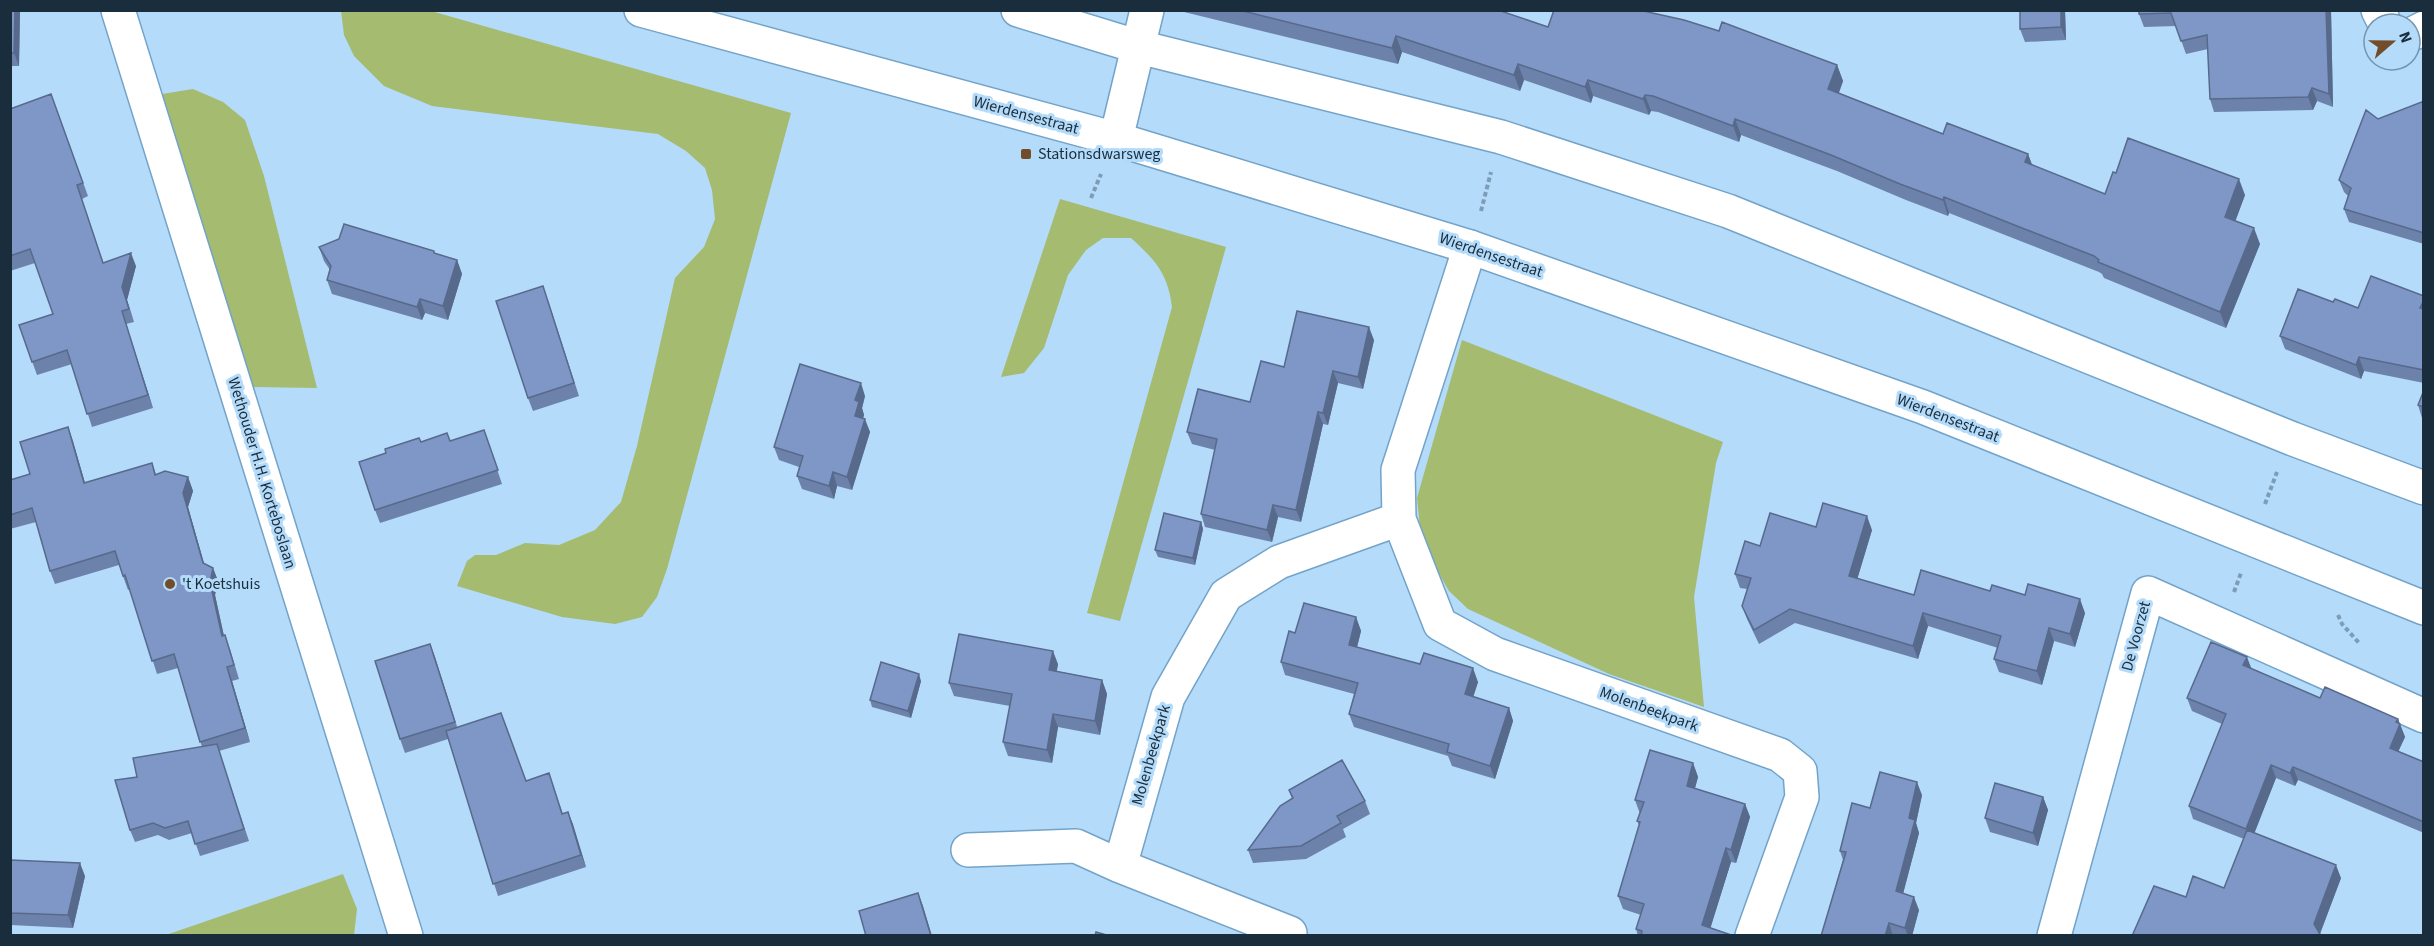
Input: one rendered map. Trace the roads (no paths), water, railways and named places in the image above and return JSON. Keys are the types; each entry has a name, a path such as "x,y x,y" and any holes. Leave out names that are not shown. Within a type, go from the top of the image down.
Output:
{"street":[{"name":"Wethouder H.H. Korteboslaan","path":"118,10 406,936"},
{"name":"Wierdensestraat","path":"641,10 1116,139 1470,247 1923,407 2424,608"},
{"path":"1018,10 1139,47 1501,137 1728,211 2293,439 2424,488"},
{"path":"1116,139 1147,10"},
{"name":"Molenbeekpark","path":"1470,247 1398,470 1399,519 1440,624 1495,654 1780,755 1800,771 1802,796 1752,936"},
{"name":"Molenbeekpark","path":"1120,866 1168,697 1226,595 1279,562 1399,519"},
{"name":"De Voorzet","path":"2054,936 2148,593 2424,716"},
{"path":"968,850 1077,846 1120,866 1290,933"}],"place":[{"name":"Stationsdwarsweg","path":"1026,154"},
{"name":"'t Koetshuis","path":"170,584"}]}
